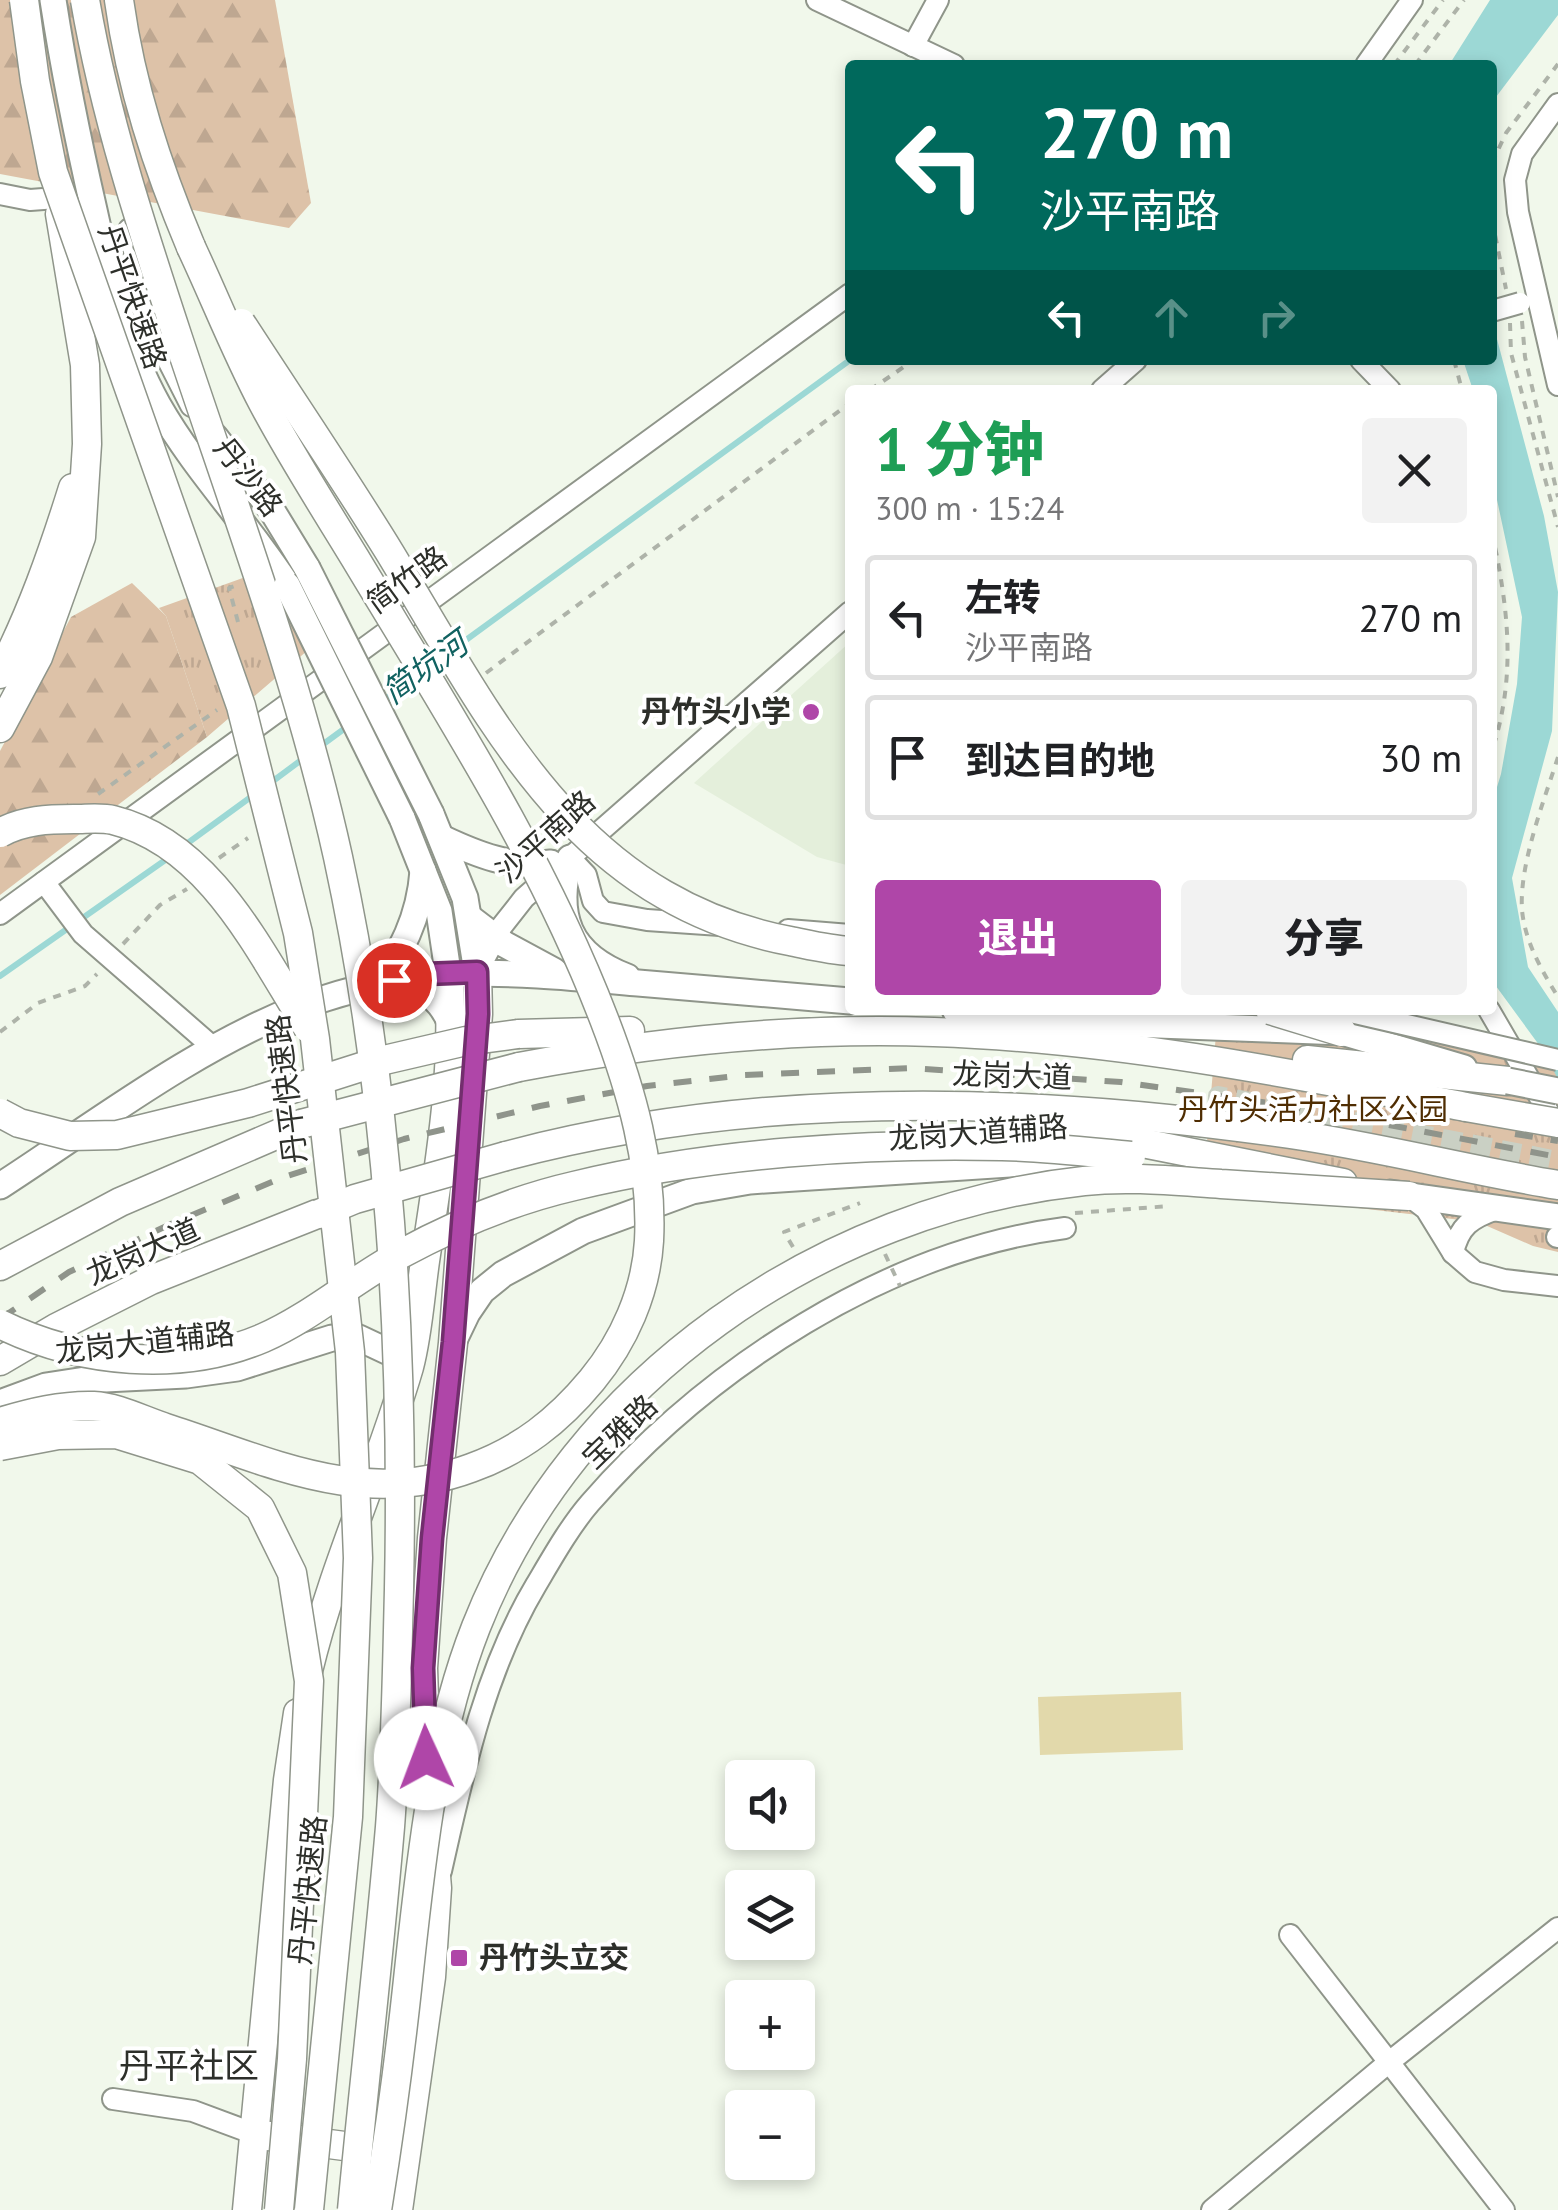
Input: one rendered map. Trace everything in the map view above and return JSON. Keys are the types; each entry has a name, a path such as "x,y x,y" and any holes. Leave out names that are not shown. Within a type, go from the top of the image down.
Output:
{"highway":[{"name":"丹平快速路","path":"24,0 55,185 242,706 298,933 315,1039 350,1352 358,1558 348,1817 309,2210"},
{"name":"丹平快速路","path":"86,0 99,80 130,192 301,709 338,856 362,981 385,1164 398,1326 401,1487 397,1679 390,1822 352,2210"},
{"path":"0,1422 36,1411 96,1406 290,1472 354,1484 412,1482 467,1470 521,1446 565,1413 620,1341 641,1288 649,1244 642,1142 619,1059 584,966 492,785 262,402 161,176 138,100 119,0"},
{"path":"0,728 38,657 81,537 87,444 85,365 55,185"},
{"path":"191,246 361,506 479,701 524,766 571,822 619,866 693,910 741,932 845,951"},
{"path":"0,674 48,567 87,444"},
{"path":"0,833 18,823 96,819 111,820 151,835 196,865 237,917 315,1039"},
{"path":"248,2210 288,1780 299,1706 322,1613 380,1459 410,1362 433,1206 450,1013 448,972"},
{"path":"398,2210 430,1977 438,1888 426,1758 424,1682 432,1538 453,1342 478,1014 477,972"},
{"path":"1303,1015 1342,1021"},
{"path":"0,1113 19,1123 70,1136 117,1134 248,1103 380,1061 466,1041 518,1034 634,1032 707,1038"},
{"name":"龙岗大道","path":"0,1266 120,1202 301,1124 519,1067 707,1038 778,1033 934,1032 1097,1044 1196,1058 1558,1126"},
{"path":"1196,1058 1266,1057 1508,1082"},
{"path":"957,1106 1410,1196"},
{"name":"龙岗大道","path":"0,1361 151,1280 354,1199 506,1156 662,1124 794,1112 957,1106 1082,1110 1292,1134 1558,1185"},
{"path":"0,1324 37,1342 91,1353 141,1359 188,1358 226,1351 265,1337 435,1237 514,1204 580,1184 789,1154 926,1146 1006,1146 1131,1156"},
{"path":"377,2210 395,2099 430,1802 476,1627 520,1536 556,1482 641,1384 722,1316 821,1257 901,1223 980,1200 1087,1180 1139,1178 1410,1196"},
{"path":"0,1446 58,1435 116,1434 200,1460 260,1508 292,1573 309,1681 292,2059 279,2210"},
{"path":"255,2134 405,2154"}],"main road":[{"name":"丹沙路","path":"53,0 72,116 111,286 137,362 175,433 297,577 431,814 470,918 477,972"},
{"name":"丹沙路","path":"86,0 125,208 163,345 191,401 271,508 297,577 424,866 442,922 448,972"},
{"path":"442,838 494,860 523,865 570,858 562,902 574,939 604,966 630,978 661,985"},
{"path":"363,988 386,969 404,940 416,909 424,866"},
{"path":"470,918 527,958 574,978"},
{"path":"0,1186 215,1049 300,1007 394,980 477,972 845,1001"},
{"path":"394,980 433,997 450,1013"},
{"path":"1018,1015 1104,1022 1342,1021 1508,1082 1558,1090"},
{"name":"龙岗大道辅路","path":"453,1342 482,1292 503,1274 583,1231 692,1191 750,1182 1131,1156 1558,1217"},
{"path":"0,1167 39,1160"},
{"name":"龙岗大道辅路","path":"0,1403 46,1386 85,1380 237,1368 332,1338 360,1338 410,1362"}],"street":[{"path":"817,0 943,60"},
{"path":"913,46 938,0"},
{"path":"1370,60 1412,0"},
{"path":"1558,104 1522,154 1514,180 1521,302 1558,384"},
{"path":"0,194 30,200 55,185"},
{"name":"简竹路","path":"0,914 48,887 845,298"},
{"path":"1108,385 1130,365"},
{"path":"1367,365 1385,385"},
{"name":"沙平南路","path":"477,972 495,938 524,898 845,616"},
{"path":"570,858 586,875 593,901 603,912 620,917 845,935"},
{"path":"48,887 83,934 215,1049"},
{"path":"1492,1015 1558,1126"},
{"path":"1342,1021 1558,1060"},
{"path":"1410,1196 1426,1209 1453,1253 1475,1272 1504,1280 1558,1286"},
{"path":"1453,1253 1457,1235 1472,1218 1499,1209"},
{"name":"宝雅路","path":"438,1888 470,1747 491,1686 534,1588 588,1506 645,1445 718,1382 811,1320 939,1256 1071,1220"},
{"path":"424,1682 443,1702 460,1708 469,1707 491,1686"},
{"path":"1212,2210 1388,2062 1558,1928"},
{"path":"1290,1935 1504,2210"},
{"path":"114,2099 193,2110 255,2134"}],"path":[{"path":"1398,60 1443,0"},
{"path":"1419,60 1464,0"},
{"path":"1497,151 1506,132 1558,64"},
{"path":"1497,234 1521,302 1525,357 1557,495 1558,504 1552,506"},
{"path":"1521,302 1511,353 1558,528"},
{"path":"877,385 907,365"},
{"path":"1497,560 1510,632 1502,721 1497,736"},
{"path":"85,803 230,701"},
{"path":"1558,757 1528,866 1522,911 1537,962 1558,997"},
{"path":"806,1242 791,1248 784,1232 860,1203"},
{"path":"1071,1220 1172,1206"}],"shaded area":[{"name":"丹竹头小学","path":"845,647 845,865 817,857 694,783"}],"green space":[{"path":"0,0 275,0 311,203 289,228 0,174"},
{"path":"271,568 308,650 207,737 166,616 159,608"},
{"path":"132,583 166,616 207,737 0,895 0,751 71,617"},
{"name":"丹竹头活力社区公园","path":"1218,1015 1307,1015 1558,1069 1558,1252 1533,1246 1478,1222 1203,1190"}],"water":[{"path":"1490,0 1558,0 1558,15 1497,96 1497,60 1452,60"},
{"path":"1497,339 1544,516 1558,592 1552,731 1512,878 1528,967 1558,1012 1558,1079 1542,1049 1497,987 1497,787 1517,684 1522,617 1497,500 1497,385 1471,385 1465,365 1497,365"}],"building":[{"path":"1181,1692 1183,1750 1040,1755 1038,1697"}],"waterway":[{"name":"简坑河","path":"455,648 845,364"},
{"name":"简坑河","path":"383,701 417,676"},
{"name":"简坑河","path":"318,748 348,726"},
{"name":"简坑河","path":"269,784 304,758"},
{"name":"简坑河","path":"185,845 255,794"},
{"name":"简坑河","path":"0,976 171,856"}],"tunnel":[{"path":"1214,1168 1218,1096 1558,1161"}],"railway":[{"path":"0,1319 69,1272 284,1177 404,1139 540,1106 647,1086 745,1075 910,1068 1121,1082 1283,1105 1558,1157"},
{"path":"1515,1134 1558,1141"}],"place":[{"name":"丹竹头小学","path":"811,712"},
{"name":"丹竹头立交","path":"459,1958"}],"district":[{"name":"丹平社区","path":"189,2066"}],"route":[{"path":"394,980 477,972 478,1014 459,1270 423,1668 426,1758"}]}
